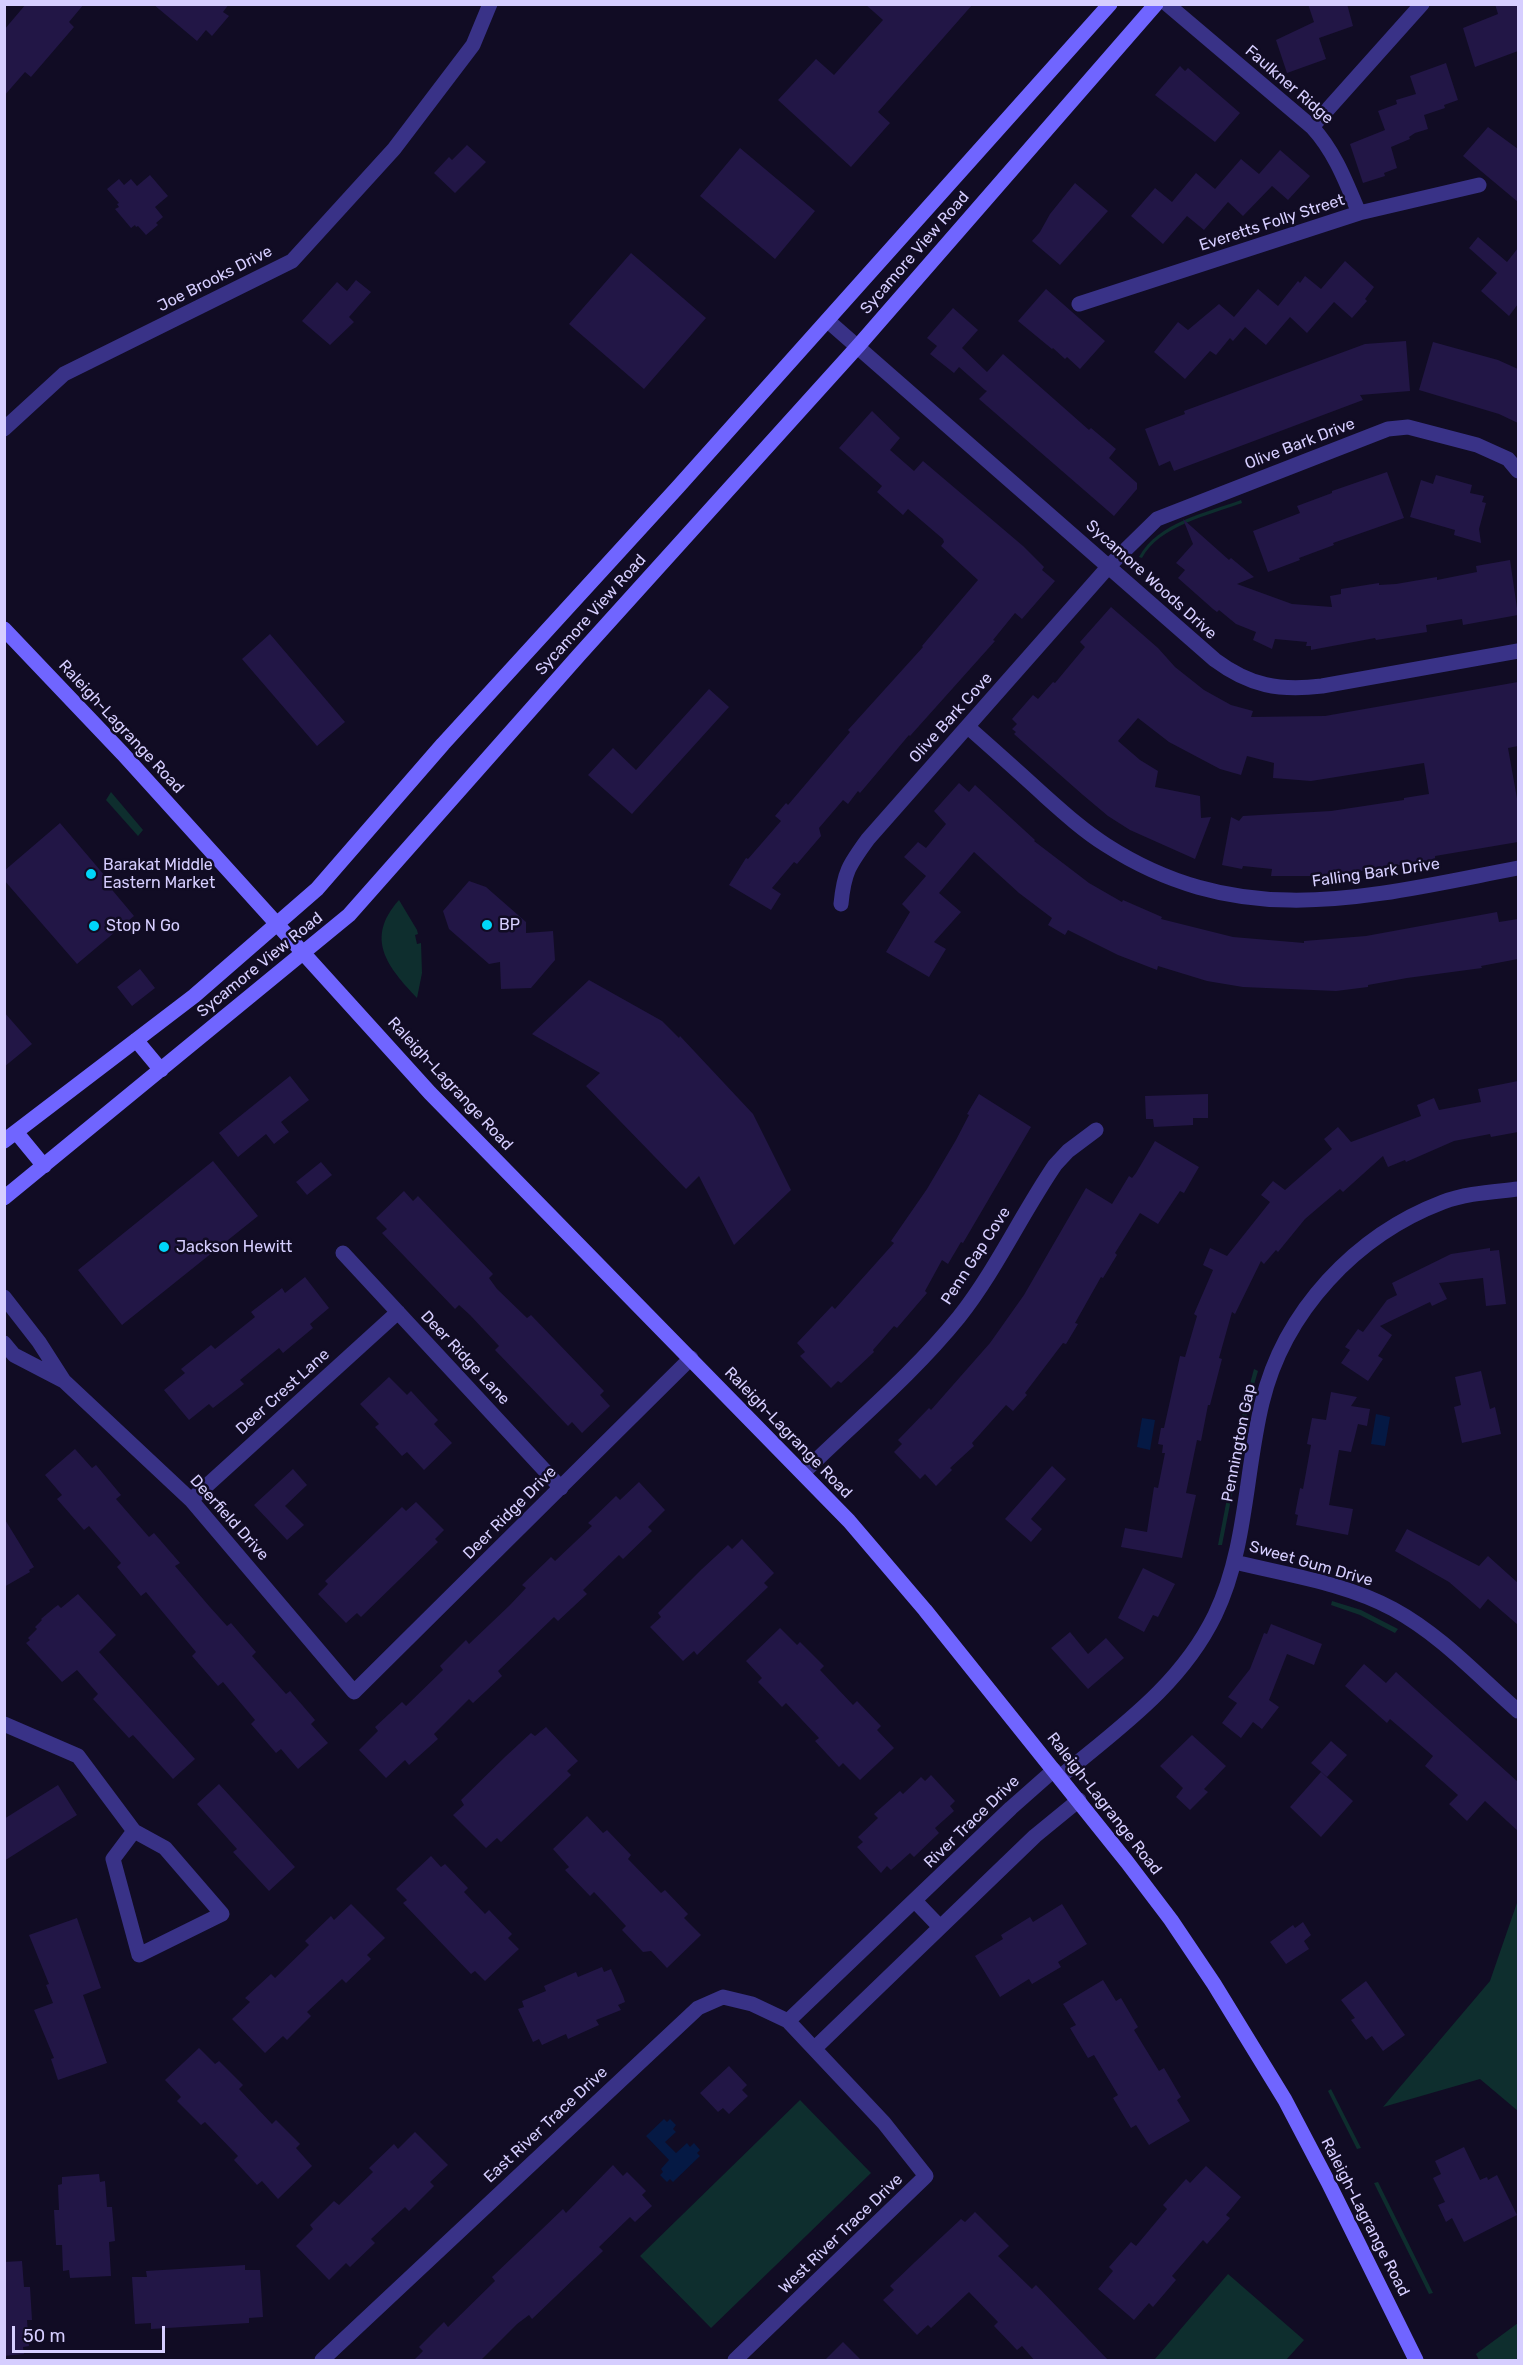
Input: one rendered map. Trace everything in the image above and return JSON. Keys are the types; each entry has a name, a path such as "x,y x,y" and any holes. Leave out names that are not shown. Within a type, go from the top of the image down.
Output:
{"main road":[{"name":"Sycamore View Road","path":"10,1136 194,996 317,889 443,744 828,321 1110,4"},
{"name":"Sycamore View Road","path":"4,1198 305,954 349,915 571,664 859,345 1156,4"},
{"name":"Raleigh-Lagrange Road","path":"4,629 277,923 438,1101 803,1473 888,1564 1079,1800 1171,1920 1258,2054 1328,2182 1416,2361"},
{"path":"136,1040 160,1070"},
{"path":"10,1136 44,1166"}],"street":[{"name":"Joe Brooks Drive","path":"4,429 64,374 292,261 394,149 473,45 490,4"},
{"name":"Faulkner Ridge","path":"1167,4 1312,127 1324,140 1335,157 1359,213"},
{"path":"1312,127 1422,4"},
{"name":"Everetts Folly Street","path":"1079,304 1359,213 1479,185"},
{"name":"Sycamore Woods Drive","path":"828,321 859,345 1215,660 1249,680 1294,690 1322,687 1518,651"},
{"name":"Olive Bark Drive","path":"1109,566 1148,526 1168,513 1388,429 1408,427 1477,446 1508,459 1518,471"},
{"name":"Olive Bark Cove","path":"841,904 844,879 849,865 868,839 1109,566"},
{"name":"Falling Bark Drive","path":"968,727 1081,827 1105,845 1167,877 1210,891 1256,899 1314,902 1443,882 1518,867"},
{"name":"Penn Gap Cove","path":"803,1473 918,1362 958,1318 984,1281 1055,1166 1068,1151 1096,1130"},
{"name":"Pennington Gap","path":"1057,1773 1141,1710 1178,1674 1215,1614 1234,1562 1262,1404 1282,1347 1303,1312 1341,1268 1389,1228 1453,1199 1518,1189"},
{"name":"Deer Ridge Lane","path":"343,1253 561,1488"},
{"name":"Deerfield Drive","path":"4,1297 39,1342 64,1381 192,1500 354,1692"},
{"name":"Deer Crest Lane","path":"192,1500 398,1312"},
{"name":"Deerfield Drive","path":"4,1343 14,1355 64,1381"},
{"name":"Deer Ridge Drive","path":"354,1692 691,1358"},
{"name":"Sweet Gum Drive","path":"1234,1562 1327,1584 1392,1609 1443,1643 1518,1711"},
{"path":"4,1724 78,1756 134,1831 165,1848 222,1914 139,1955 113,1859 134,1831"},
{"name":"River Trace Drive","path":"788,2021 1011,1808 1057,1773"},
{"path":"815,2048 939,1926 1035,1836 1079,1800"},
{"path":"915,1901 939,1926"},
{"name":"East River Trace Drive","path":"322,2361 698,2008 723,1997 752,2004 788,2021 815,2048"},
{"name":"West River Trace Drive","path":"735,2361 927,2176 884,2123 815,2048"}],"green space":[{"path":"1241,500 1242,503 1200,517 1172,530 1150,547 1142,558 1139,557 1147,545 1170,527"},
{"path":"111,792 143,830 138,836 106,800"},
{"path":"399,900 417,930 418,934 415,935 417,944 421,943 422,973 417,998 389,964 384,952 383,927"},
{"path":"1254,1369 1258,1371 1236,1468 1233,1467 1244,1406"},
{"path":"1230,1483 1234,1484 1222,1545 1218,1545"},
{"path":"1332,1601 1361,1610 1398,1629 1395,1633 1360,1615 1331,1605"},
{"path":"1518,1900 1518,2111 1480,2079 1383,2107 1490,1981"},
{"path":"1331,2089 1361,2148 1357,2149 1328,2091"},
{"path":"800,2100 871,2173 711,2328 640,2256"},
{"path":"1378,2182 1433,2293 1429,2294 1374,2183"},
{"path":"1228,2274 1304,2340 1286,2360 1155,2359"},
{"path":"1518,2323 1518,2360 1479,2360 1476,2354"}],"water":[{"path":"1376,1414 1390,1417 1385,1446 1371,1444"},
{"path":"1142,1418 1155,1420 1150,1450 1137,1447"},
{"path":"664,2119 667,2122 670,2119 676,2125 673,2129 676,2132 665,2142 676,2153 687,2143 690,2147 694,2143 700,2150 697,2153 700,2156 673,2182 670,2179 667,2182 660,2175 663,2172 661,2169 669,2160 646,2136"}],"building":[{"path":"26,4 84,4 69,22 74,27 31,77 25,72 4,96 4,30"},
{"path":"153,4 229,4 223,12 229,16 212,36 206,30 197,41"},
{"path":"865,4 973,4 878,112 890,123 851,167 778,100 816,59 834,75 883,20"},
{"path":"1308,4 1347,4 1353,26 1319,38 1326,59 1287,73 1276,40 1314,22"},
{"path":"1495,4 1518,4 1518,51 1475,67 1463,28 1498,14"},
{"path":"1446,63 1458,100 1444,105 1445,108 1424,115 1428,129 1415,133 1409,137 1410,139 1391,147 1397,168 1384,173 1385,176 1363,183 1350,144 1385,130 1378,111 1397,104 1396,100 1416,94 1410,76"},
{"path":"1180,66 1185,71 1188,68 1240,113 1215,142 1155,95"},
{"path":"1488,127 1518,149 1518,202 1463,156"},
{"path":"467,145 486,162 455,193 434,173 449,157 452,160"},
{"path":"740,148 815,211 775,259 700,196"},
{"path":"1280,150 1310,176 1288,200 1272,186 1243,216 1228,202 1204,230 1187,216 1163,244 1131,216 1155,188 1172,202 1196,173 1215,189 1241,159 1259,174"},
{"path":"150,175 168,196 155,207 163,217 156,223 158,225 146,235 138,226 131,228 115,209 119,207 117,204 119,203 107,189 119,179 124,185 131,179 137,186"},
{"path":"1075,183 1108,211 1060,265 1032,241"},
{"path":"1478,237 1507,262 1518,248 1518,304 1509,316 1481,291 1497,273 1469,248"},
{"path":"631,253 706,318 644,389 569,324"},
{"path":"1345,261 1374,287 1365,299 1367,301 1352,318 1334,302 1307,333 1290,317 1266,345 1245,327 1233,341 1230,338 1216,355 1210,351 1185,379 1154,352 1178,322 1188,330 1219,304 1234,317 1258,289 1278,306 1298,281 1300,283 1305,276 1321,289"},
{"path":"356,280 371,292 349,317 354,322 330,345 302,321 337,282 347,291"},
{"path":"1046,289 1105,341 1080,369 1018,321"},
{"path":"953,308 978,330 962,348 987,372 1003,354 1089,430 1091,428 1116,449 1109,458 1137,483 1137,489 1114,516 979,399 987,391 959,367 954,373 930,354 937,346 927,338"},
{"path":"1406,341 1410,391 1360,395 1363,400 1174,471 1170,461 1159,466 1145,429 1185,414 1184,411 1365,344"},
{"path":"1433,342 1498,360 1518,369 1518,423 1499,414 1419,390"},
{"path":"872,411 900,438 890,450 914,471 923,461 1023,546 1044,567 1042,570 1055,581 1022,619 1015,613 993,640 995,641 909,735 860,793 858,791 848,804 843,800 819,828 821,836 797,864 794,862 772,888 781,894 771,910 729,885 746,858 748,859 781,821 775,816 786,803 788,805 850,732 848,730 923,647 978,580 941,546 943,539 908,509 903,515 877,492 882,486 839,448"},
{"path":"1387,472 1404,518 1333,543 1334,545 1268,572 1253,531 1300,513 1297,506"},
{"path":"1436,475 1472,485 1470,493 1484,496 1482,502 1486,503 1479,529 1481,543 1454,535 1455,530 1410,517 1421,480 1433,484"},
{"path":"1183,519 1229,560 1231,558 1254,577 1237,584 1292,604 1332,607 1330,596 1341,594 1341,589 1379,583 1379,585 1396,584 1437,577 1437,580 1477,572 1476,566 1510,560 1518,615 1463,625 1462,619 1426,625 1427,632 1376,640 1375,638 1311,650 1311,646 1306,646 1307,642 1275,639 1272,649 1253,640 1256,632 1236,624 1219,610 1217,612 1178,578 1185,570 1176,563 1193,544"},
{"path":"1111,607 1158,648 1175,667 1204,690 1231,705 1253,711 1251,717 1325,716 1518,682 1518,746 1508,748 1518,804 1518,842 1435,856 1435,859 1370,868 1359,872 1323,874 1324,876 1271,876 1272,869 1243,866 1242,869 1222,865 1231,817 1239,821 1243,816 1331,811 1429,794 1424,763 1311,781 1273,778 1274,763 1247,756 1241,775 1220,769 1169,742 1138,718 1118,741 1140,760 1158,771 1155,787 1200,796 1201,818 1211,817 1195,859 1130,830 1108,816 1083,795 1014,734 1016,732 1012,729 1017,724 1012,719 1033,695 1038,699 1053,682 1055,683 1085,647 1080,642"},
{"path":"270,634 345,722 317,746 242,659"},
{"path":"709,689 729,707 632,814 588,775 613,748 636,770"},
{"path":"959,783 969,792 975,785 1034,841 1089,883 1122,902 1123,900 1162,917 1161,919 1233,937 1304,943 1304,941 1366,936 1497,912 1499,922 1518,919 1518,959 1481,966 1482,968 1336,991 1243,987 1207,981 1158,966 1157,970 1118,955 1068,930 1065,935 1048,925 1052,918 1019,893 974,852 939,893 961,912 934,942 946,949 929,977 886,952 910,912 902,904 926,876 904,857 918,842 926,848 946,824 934,811"},
{"path":"60,823 111,883 108,885 134,916 77,964 4,880 4,871"},
{"path":"469,881 486,887 526,922 526,933 553,931 555,960 531,988 501,989 500,962 489,964 449,929 443,911"},
{"name":"Stop N Go","path":"140,969 155,988 132,1006 117,987"},
{"path":"589,980 662,1021 679,1038 680,1036 753,1114 791,1190 734,1245 699,1176 686,1189 586,1086 600,1073 532,1034"},
{"path":"4,1012 32,1044 4,1067"},
{"path":"290,1076 309,1100 281,1122 289,1132 274,1144 266,1134 238,1157 219,1133"},
{"path":"1518,1081 1518,1132 1491,1137 1490,1134 1454,1141 1406,1162 1405,1160 1388,1167 1383,1156 1343,1192 1340,1189 1305,1219 1278,1252 1276,1250 1264,1264 1261,1261 1235,1314 1232,1312 1219,1358 1222,1359 1210,1405 1208,1405 1201,1441 1197,1440 1186,1493 1196,1495 1182,1558 1121,1547 1125,1528 1147,1532 1154,1487 1158,1488 1165,1453 1162,1453 1163,1445 1158,1444 1161,1428 1164,1428 1180,1356 1185,1357 1197,1316 1194,1314 1213,1270 1203,1265 1210,1248 1227,1256 1270,1202 1261,1195 1273,1181 1285,1190 1332,1149 1324,1139 1338,1127 1351,1142 1421,1116 1417,1105 1434,1098 1439,1110 1481,1102 1478,1089"},
{"path":"979,1094 1031,1127 963,1243 961,1242 948,1264 942,1260 925,1291 927,1293 897,1328 894,1326 873,1350 874,1352 841,1383 838,1381 831,1388 800,1356 805,1352 797,1343 832,1306 835,1309 894,1243 891,1241 927,1189 956,1140"},
{"path":"1208,1094 1208,1118 1193,1118 1193,1125 1154,1127 1153,1119 1146,1119 1145,1096"},
{"path":"1155,1141 1199,1167 1184,1193 1180,1191 1158,1224 1140,1213 1075,1323 1078,1324 1066,1344 1063,1343 1025,1393 1027,1395 1013,1411 1006,1405 972,1443 974,1446 950,1468 952,1470 936,1486 925,1474 920,1479 894,1452 902,1444 898,1440 929,1408 931,1410 990,1343 1024,1295 1086,1188 1112,1204 1129,1176 1132,1178 1136,1173"},
{"path":"213,1161 258,1216 122,1325 78,1270"},
{"path":"321,1162 332,1175 307,1195 296,1182"},
{"path":"404,1191 413,1201 418,1196 493,1274 489,1278 497,1289 527,1318 531,1315 604,1391 600,1395 610,1406 582,1433 572,1422 568,1426 495,1350 499,1346 470,1315 459,1305 455,1309 382,1233 387,1229 376,1218"},
{"path":"1490,1248 1490,1251 1499,1250 1506,1304 1486,1306 1483,1278 1439,1283 1447,1299 1432,1306 1430,1302 1380,1326 1392,1335 1378,1356 1383,1359 1368,1381 1341,1363 1350,1350 1345,1347 1358,1329 1363,1332 1387,1300 1397,1295 1392,1283 1451,1254"},
{"path":"305,1277 329,1308 310,1324 313,1328 283,1353 279,1348 240,1380 244,1384 213,1408 209,1404 189,1420 164,1390 185,1373 181,1369 211,1345 215,1349 255,1317 251,1312 282,1288 285,1293"},
{"path":"1481,1371 1490,1409 1495,1407 1501,1434 1462,1443 1454,1407 1461,1405 1455,1377"},
{"path":"389,1377 407,1395 411,1391 438,1420 434,1424 452,1443 424,1470 407,1452 402,1456 375,1427 379,1424 360,1404"},
{"path":"1331,1392 1357,1397 1351,1406 1370,1409 1367,1426 1358,1424 1351,1452 1339,1450 1329,1505 1353,1509 1348,1535 1296,1525 1298,1515 1295,1514 1300,1488 1303,1489 1311,1445 1307,1444 1312,1418 1326,1420"},
{"path":"75,1449 92,1468 96,1465 121,1495 116,1499 149,1537 154,1533 180,1563 175,1566 209,1606 227,1626 231,1623 256,1652 252,1656 286,1694 290,1691 315,1720 311,1724 328,1743 298,1769 281,1749 276,1753 251,1724 255,1720 223,1682 218,1686 192,1656 196,1652 146,1592 141,1596 117,1567 121,1563 89,1526 84,1530 57,1499 62,1495 45,1475"},
{"path":"1052,1466 1066,1479 1031,1519 1042,1529 1031,1542 1005,1519"},
{"path":"293,1469 307,1485 285,1506 304,1525 287,1540 254,1505"},
{"path":"639,1482 665,1510 648,1527 652,1531 623,1559 619,1555 583,1590 587,1594 558,1621 554,1617 498,1671 502,1676 473,1703 469,1699 434,1734 438,1739 409,1765 405,1760 386,1778 359,1750 378,1731 375,1727 402,1702 406,1706 443,1670 440,1666 466,1640 469,1644 510,1605 526,1588 522,1585 551,1557 555,1561 592,1526 588,1523 616,1496 620,1500"},
{"path":"416,1502 444,1530 435,1539 438,1542 361,1617 357,1613 346,1623 318,1594 328,1584 325,1581 402,1507 406,1511"},
{"path":"4,1518 34,1567 29,1570 30,1572 4,1587"},
{"path":"1407,1529 1479,1566 1488,1556 1518,1583 1518,1625 1488,1599 1480,1609 1449,1582 1395,1551"},
{"path":"742,1539 774,1573 764,1583 768,1587 697,1655 694,1651 683,1661 650,1627 661,1617 658,1613 702,1569 728,1545 732,1549"},
{"path":"1143,1568 1175,1584 1158,1617 1153,1615 1144,1632 1118,1618"},
{"path":"78,1594 116,1635 99,1652 195,1759 173,1779 133,1735 129,1738 93,1699 98,1694 77,1670 62,1682 26,1643 37,1629 35,1627 41,1619 58,1605 61,1608"},
{"path":"1271,1624 1322,1644 1314,1665 1287,1654 1269,1700 1279,1707 1262,1729 1253,1722 1241,1738 1222,1723 1237,1703 1228,1697 1250,1669 1264,1633 1267,1634"},
{"path":"780,1628 797,1645 800,1642 824,1666 820,1670 853,1705 857,1701 881,1726 877,1730 894,1748 860,1780 843,1763 839,1767 815,1741 819,1738 786,1703 782,1707 758,1682 762,1678 746,1661"},
{"path":"1070,1632 1088,1654 1106,1638 1124,1658 1088,1689 1051,1648"},
{"path":"1364,1664 1386,1683 1396,1672 1518,1782 1518,1831 1485,1801 1467,1821 1449,1804 1458,1795 1425,1766 1433,1756 1390,1719 1387,1723 1345,1686"},
{"path":"546,1727 578,1761 567,1771 571,1775 501,1842 497,1838 486,1848 453,1815 464,1805 461,1800 506,1756 531,1733 535,1736"},
{"path":"1192,1735 1226,1766 1204,1789 1208,1792 1190,1810 1176,1797 1183,1788 1160,1766"},
{"path":"1331,1741 1347,1755 1327,1777 1311,1763"},
{"path":"1321,1772 1353,1801 1321,1837 1290,1807"},
{"path":"931,1775 955,1801 950,1806 954,1811 935,1828 939,1833 914,1857 910,1853 891,1870 887,1866 881,1873 857,1847 863,1842 858,1837 878,1818 874,1814 900,1791 903,1794 921,1777 925,1781"},
{"path":"219,1784 295,1867 269,1891 233,1852 237,1849 197,1804"},
{"path":"58,1785 77,1815 4,1861 4,1819"},
{"path":"587,1816 603,1833 607,1830 631,1855 628,1859 661,1893 665,1890 688,1914 684,1918 701,1935 667,1968 651,1951 643,1952 622,1930 626,1926 594,1892 590,1896 565,1870 569,1867 553,1849"},
{"path":"431,1856 441,1867 445,1864 468,1888 464,1892 485,1914 489,1910 512,1934 508,1938 519,1949 485,1981 475,1971 471,1974 403,1903 407,1900 396,1889"},
{"path":"351,1904 385,1938 367,1955 371,1959 346,1983 342,1979 307,2012 311,2016 287,2040 283,2036 265,2053 232,2019 250,2002 245,1998 271,1974 275,1978 309,1945 305,1941 331,1916 334,1920"},
{"path":"1062,1904 1087,1944 1058,1962 1061,1967 1032,1984 1029,1979 1000,1997 975,1956 1003,1939 1001,1935 1030,1917 1033,1922"},
{"path":"77,1918 101,1988 83,1995 107,2063 58,2080 51,2059 54,2058 34,2010 53,2003 46,1985 49,1984 29,1935"},
{"path":"1303,1922 1311,1935 1304,1941 1309,1949 1286,1964 1270,1942 1293,1925 1295,1928"},
{"path":"602,1967 604,1972 611,1969 623,1996 625,2002 618,2005 621,2010 596,2020 599,2025 568,2039 566,2034 542,2045 539,2039 533,2042 518,2009 524,2007 522,2001 546,1991 544,1986 576,1972 578,1977"},
{"path":"1103,1980 1116,2001 1121,1998 1138,2027 1134,2030 1159,2071 1164,2068 1181,2097 1177,2100 1190,2121 1149,2145 1136,2125 1131,2128 1113,2098 1118,2095 1094,2055 1088,2058 1070,2028 1076,2025 1063,2004"},
{"path":"1366,1981 1405,2035 1383,2051 1372,2036 1366,2040 1351,2020 1355,2018 1341,2000"},
{"path":"199,2048 215,2064 219,2061 243,2085 239,2089 272,2124 276,2120 300,2144 296,2148 312,2166 278,2199 262,2181 257,2185 234,2160 238,2156 205,2122 201,2125 177,2101 181,2097 165,2080"},
{"path":"729,2066 747,2085 742,2090 748,2096 729,2114 723,2108 718,2112 700,2093"},
{"path":"415,2132 448,2165 430,2182 434,2186 409,2211 405,2207 371,2239 375,2243 350,2267 346,2263 329,2280 296,2246 313,2229 310,2225 334,2201 339,2205 373,2172 369,2168 394,2144 398,2149"},
{"path":"1464,2147 1480,2180 1487,2177 1488,2180 1497,2175 1517,2215 1464,2242 1452,2218 1446,2222 1438,2205 1445,2202 1433,2178 1441,2174 1435,2161"},
{"path":"613,2165 623,2176 627,2172 646,2191 642,2195 652,2206 635,2222 630,2217 599,2247 603,2251 532,2319 529,2315 517,2324 480,2361 413,2361 423,2351 419,2347 444,2322 448,2327 495,2281 492,2277 563,2209 566,2213"},
{"path":"1206,2166 1241,2197 1226,2215 1230,2218 1207,2244 1203,2240 1172,2276 1176,2280 1153,2307 1149,2303 1134,2320 1098,2289 1113,2271 1109,2267 1131,2242 1136,2246 1167,2209 1163,2205 1186,2179 1190,2183"},
{"path":"99,2174 100,2182 105,2181 107,2207 112,2207 115,2241 109,2242 111,2276 70,2278 69,2270 63,2271 62,2245 56,2245 54,2210 59,2210 58,2185 62,2184 62,2177"},
{"path":"975,2212 1009,2246 998,2256 1032,2289 1036,2285 1109,2361 1035,2361 1022,2346 1017,2350 994,2326 998,2322 969,2292 931,2328 928,2325 917,2335 883,2300 894,2290 890,2286 915,2262 961,2219 965,2222"},
{"path":"22,2261 24,2287 30,2287 32,2320 27,2320 29,2346 23,2347 24,2354 4,2356 4,2262"},
{"path":"245,2265 245,2270 260,2270 263,2317 249,2318 249,2323 151,2329 151,2323 135,2324 132,2277 147,2277 146,2271"},
{"path":"843,2342 862,2361 824,2361"}],"place":[{"name":"Barakat Middle Eastern Market","path":"91,874"},
{"name":"BP","path":"487,925"},
{"name":"Stop N Go","path":"94,926"},
{"name":"Jackson Hewitt","path":"164,1247"}]}
